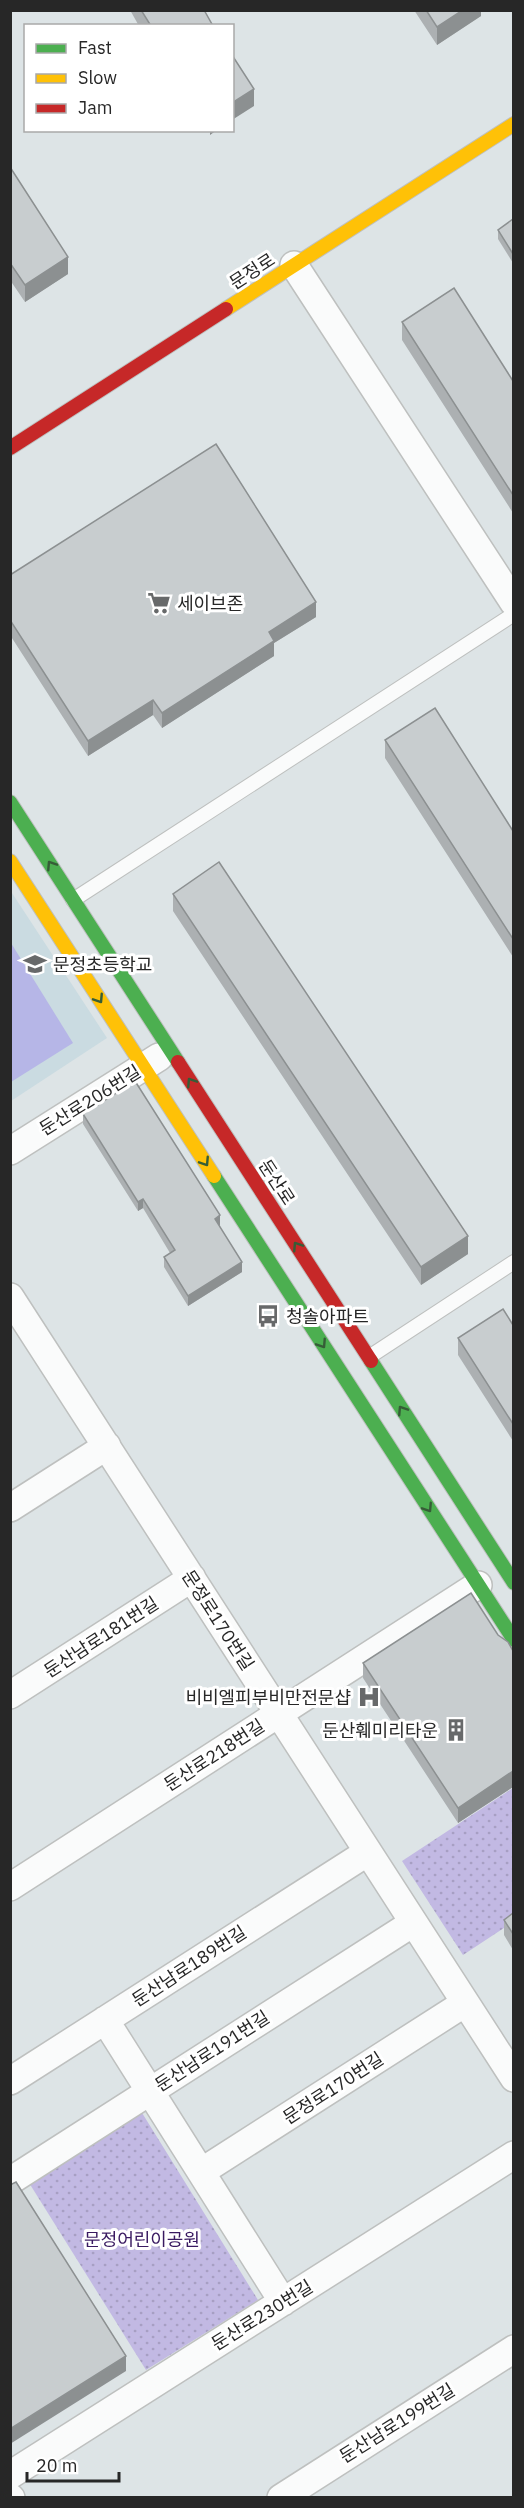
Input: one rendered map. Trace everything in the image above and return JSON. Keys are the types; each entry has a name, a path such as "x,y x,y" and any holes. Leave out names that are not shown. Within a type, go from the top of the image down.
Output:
{"main road":[{"name":"문정로","path":"10,448 513,124"},
{"name":"둔산로","path":"10,802 60,909 143,1067 355,1366 513,1582"},
{"name":"둔산로","path":"10,861 60,909 170,1049 355,1366 478,1585 513,1640"}],"street":[{"path":"294,265 513,603"},
{"name":"둔산로206번길","path":"10,1151 170,1049"},
{"name":"문정로170번길","path":"15,1314 106,1446 513,2078"},
{"path":"10,1508 106,1446"},
{"name":"둔산남로181번길","path":"10,1695 192,1578"},
{"name":"둔산로218번길","path":"10,1887 478,1585"},
{"name":"둔산남로189번길","path":"10,2081 368,1852"},
{"name":"둔산남로191번길","path":"10,2181 413,1923"},
{"name":"문정로170번길","path":"201,2172 465,2003"},
{"path":"105,2020 283,2302"},
{"name":"둔산로230번길","path":"10,2475 513,2156"},
{"name":"둔산남로199번길","path":"281,2498 513,2349"}],"lane":[{"path":"60,909 513,614"},
{"path":"355,1366 513,1262"}],"shaded area":[{"name":"문정초등학교","path":"10,890 107,1038 11,1101 10,1101"},
{"path":"11,943 73,1043 10,1082"}],"green space":[{"path":"513,1788 513,1922 463,1955 402,1861"},
{"name":"문정어린이공원","path":"139,2108 258,2300 146,2370 26,2178"}],"building":[{"path":"141,10 204,10 212,24 150,24"},
{"path":"426,10 463,10 437,27"},
{"path":"234,58 254,89 234,102"},
{"path":"10,167 68,257 25,285 10,263"},
{"path":"513,219 513,254 498,230"},
{"path":"454,288 513,381 513,495 402,322"},
{"name":"세이브존","path":"216,444 316,602 269,632 274,641 162,713 153,700 88,741 10,620 10,575"},
{"path":"435,708 513,831 513,939 385,740"},
{"path":"219,862 468,1236 421,1267 173,894"},
{"path":"135,1081 220,1215 215,1219 242,1262 188,1296 164,1257 175,1250 143,1199 138,1202 83,1114"},
{"path":"503,1309 513,1325 513,1424 458,1338"},
{"name":"둔산훼미리타운","path":"471,1593 498,1635 508,1642 513,1651 513,1771 458,1808 363,1663"},
{"path":"513,1913 513,1934 504,1920"},
{"path":"16,2182 126,2356 10,2429 10,2185"}],"traffic: fast":[{"path":"10,802 178,1062"},
{"path":"214,1176 514,1640"},
{"path":"371,1361 514,1583"}],"traffic: slow":[{"path":"226,309 514,124"},
{"path":"10,861 214,1176"}],"traffic: jam":[{"path":"10,448 226,309"},
{"path":"178,1062 371,1361"}],"place":[{"name":"세이브존","path":"159,603"},
{"name":"문정초등학교","path":"35,964"},
{"name":"청솔아파트","path":"268,1316"},
{"name":"비비엘피부비만전문샵","path":"369,1697"},
{"name":"둔산훼미리타운","path":"456,1730"}]}
